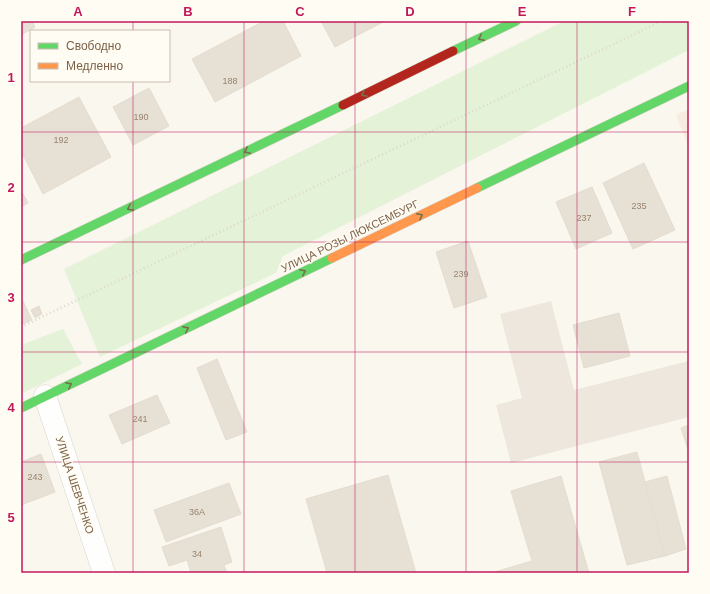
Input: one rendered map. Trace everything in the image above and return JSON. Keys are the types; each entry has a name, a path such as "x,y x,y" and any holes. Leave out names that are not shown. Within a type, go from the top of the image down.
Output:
{"main road":[{"path":"21,260 516,21"},
{"name":"УЛИЦА РОЗЫ ЛЮКСЕМБУРГ","path":"21,408 689,86"}],"street":[{"name":"УЛИЦА ШЕВЧЕНКО","path":"46,396 104,573"}],"path":[{"path":"21,327 662,21"}],"shaded area":[{"path":"689,109 689,148 676,115"},
{"path":"551,301 574,390 689,361 689,417 511,463 496,405 522,398 500,314"}],"green space":[{"path":"564,21 689,21 689,50 283,256 276,273 100,357 64,269"},
{"path":"63,329 82,364 21,394 21,345"}],"building":[{"path":"21,21 32,21 35,27 21,35"},
{"path":"264,21 283,21 301,56 215,102 192,59"},
{"path":"321,21 385,21 335,47"},
{"path":"149,88 169,126 133,145 113,107"},
{"path":"79,97 111,157 43,194 21,151 21,128"},
{"path":"644,163 675,230 633,249 603,183"},
{"path":"592,187 612,233 576,249 556,202"},
{"path":"21,190 28,203 21,207"},
{"path":"468,241 487,297 454,308 436,252"},
{"path":"22,299 32,320 21,325 21,300"},
{"path":"39,306 42,314 35,318 31,310"},
{"path":"38,308 41,313 35,316 32,310"},
{"path":"619,313 630,356 584,368 573,325"},
{"path":"217,359 247,432 226,440 197,368"},
{"path":"157,395 170,423 122,444 109,415"},
{"path":"689,425 689,453 681,428"},
{"path":"637,452 665,556 627,565 599,462"},
{"path":"41,454 55,492 21,505 21,462"},
{"path":"388,475 416,573 327,573 306,499"},
{"path":"561,476 589,573 491,573 532,561 511,491"},
{"path":"667,476 686,549 665,556 645,482"},
{"path":"229,483 241,514 166,542 154,510"},
{"path":"221,527 232,562 224,565 227,573 191,573 187,560 169,566 162,547"}],"traffic: fast":[{"path":"453,51 516,21"},
{"path":"477,188 689,86"},
{"path":"21,260 343,105"},
{"path":"21,408 332,258"}],"traffic: slow":[{"path":"332,258 477,188"}],"traffic: jam":[{"path":"343,105 453,51"}]}
